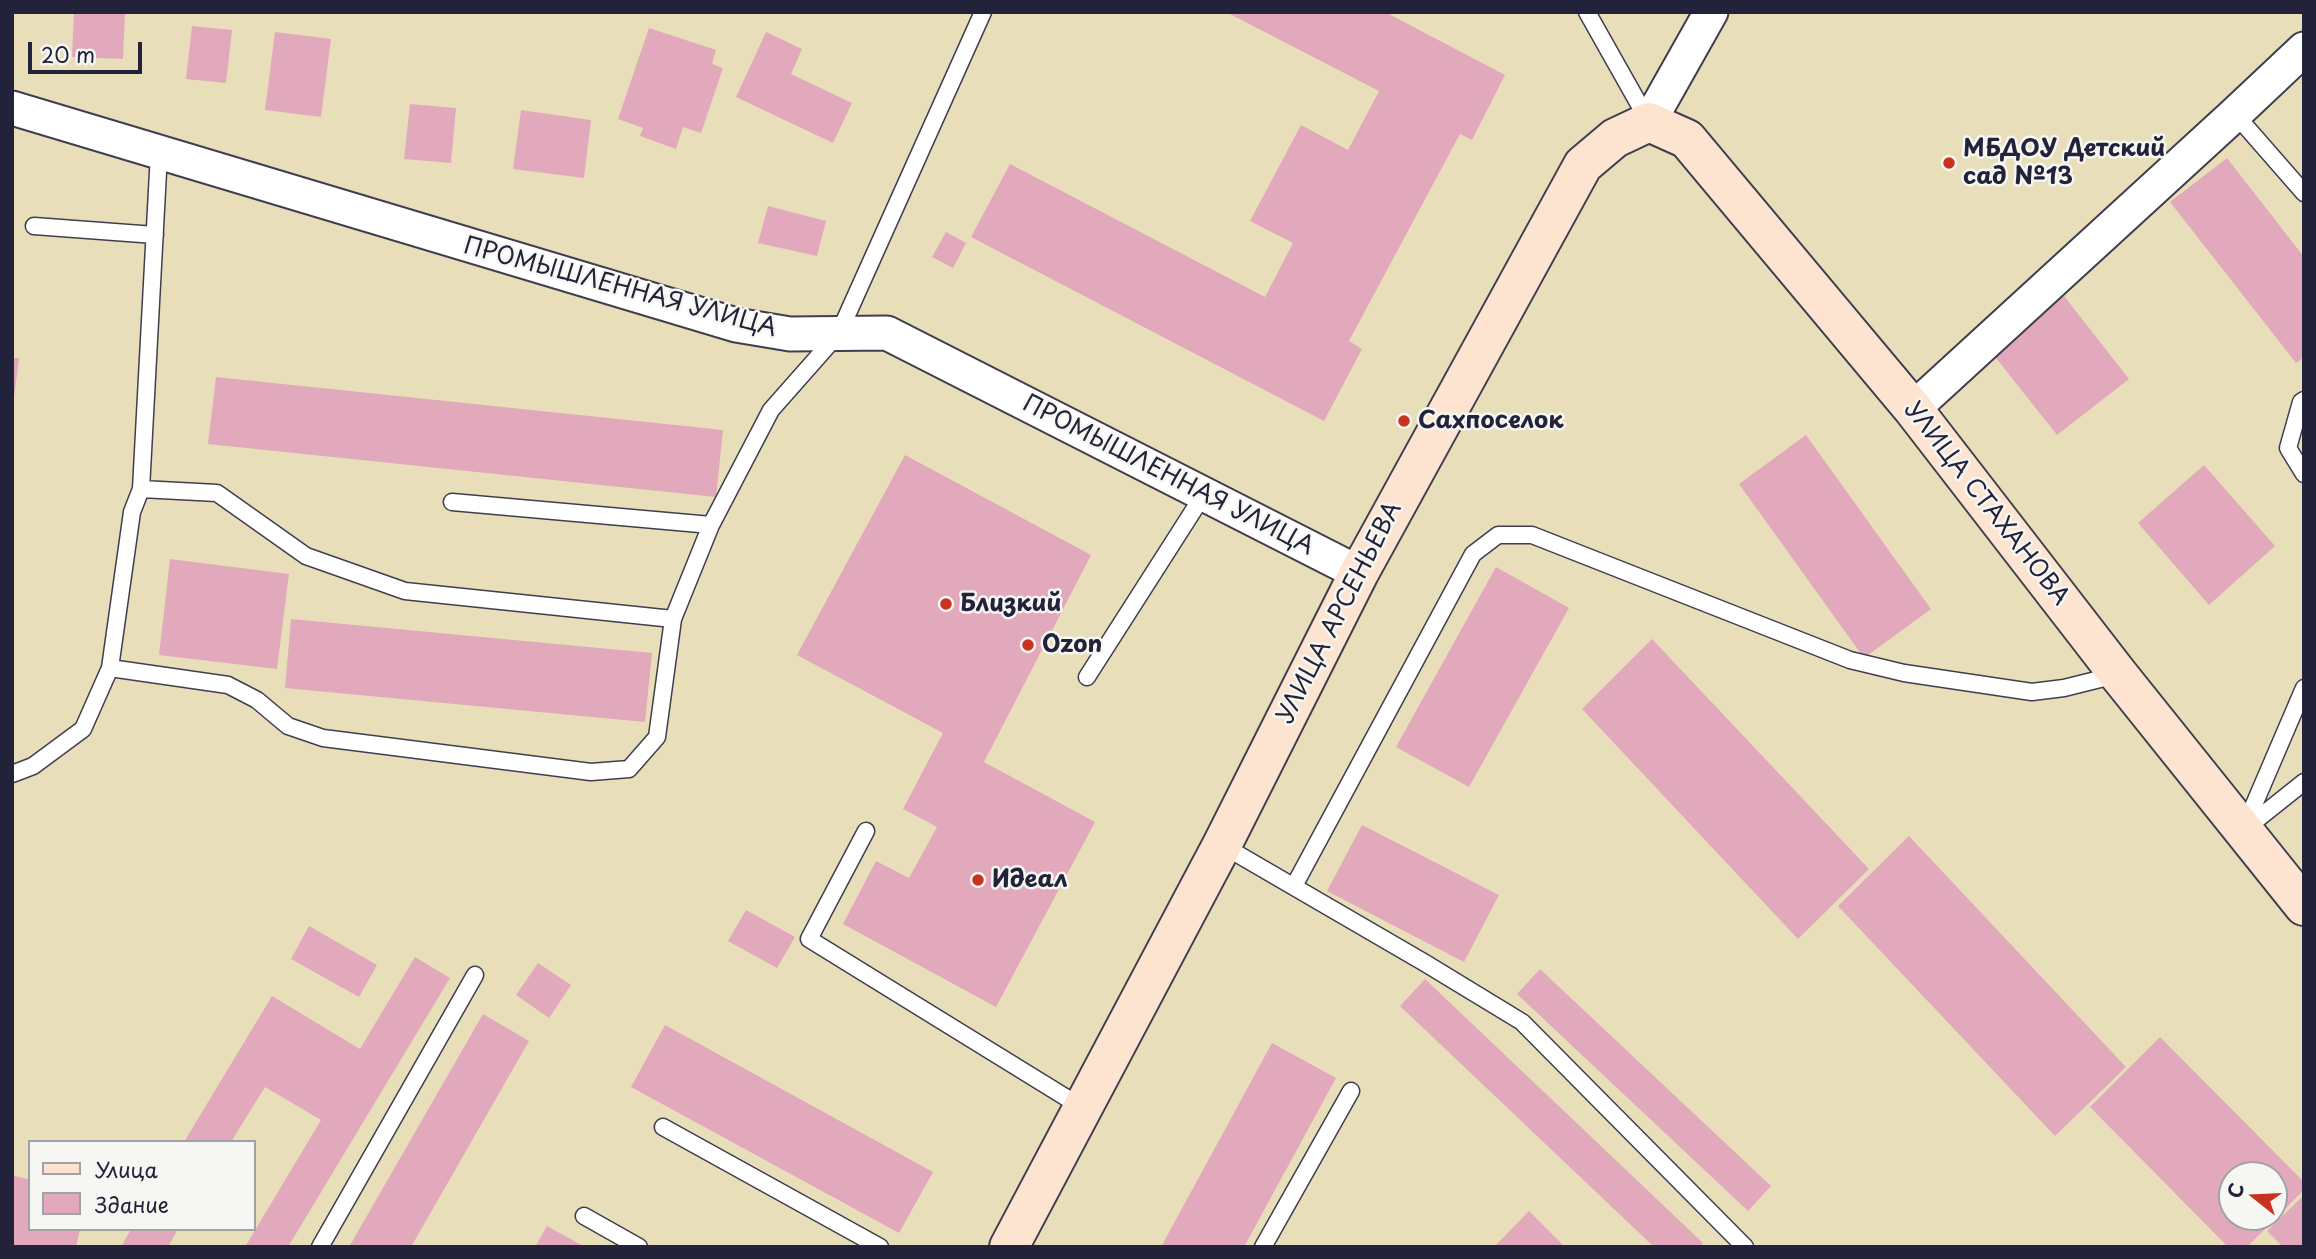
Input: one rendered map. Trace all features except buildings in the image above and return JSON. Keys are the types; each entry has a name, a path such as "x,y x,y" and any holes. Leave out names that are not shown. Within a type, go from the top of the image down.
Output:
{"street":[{"path":"1649,121 1711,12"},
{"path":"1913,409 2304,49"},
{"name":"ПРОМЫШЛЕННАЯ УЛИЦА","path":"12,108 736,325 790,334 887,333 1359,573"},
{"name":"УЛИЦА СТАХАНОВА","path":"1649,121 1687,139 1913,409 2118,674 2304,906"},
{"name":"УЛИЦА АРСЕНЬЕВА","path":"1009,1247 1222,845 1359,573 1583,165 1615,138 1649,121"}],"lane":[{"path":"110,668 228,685 257,700 288,726 323,738 591,772 629,769 657,737 673,619 711,525 771,410 839,333 983,12"},
{"path":"1587,12 1649,121"},
{"path":"2235,114 2304,193"},
{"path":"12,774 33,766 83,729 110,668 132,512 141,489 159,153"},
{"path":"34,226 155,235"},
{"path":"2304,400 2301,402 2288,448 2304,474"},
{"path":"141,489 217,493 306,556 405,591 673,619"},
{"path":"1087,677 1204,494"},
{"path":"452,502 711,525"},
{"path":"1294,886 1474,554 1498,535 1532,536 1850,660 1904,673 2032,692 2064,688 2118,674"},
{"path":"2243,830 2304,688"},
{"path":"2243,830 2304,782"},
{"path":"866,831 809,939 1083,1108"},
{"path":"1222,845 1522,1022 1745,1247"},
{"path":"320,1247 475,975"},
{"path":"1263,1247 1352,1091"},
{"path":"663,1127 880,1247"},
{"path":"584,1216 639,1247"}],"place":[{"name":"МБДОУ Детский сад №13","path":"1949,163"},
{"name":"Сахпоселок","path":"1404,421"},
{"name":"Близкий","path":"946,604"},
{"name":"Ozon","path":"1028,645"},
{"name":"Идеал","path":"978,880"}]}
